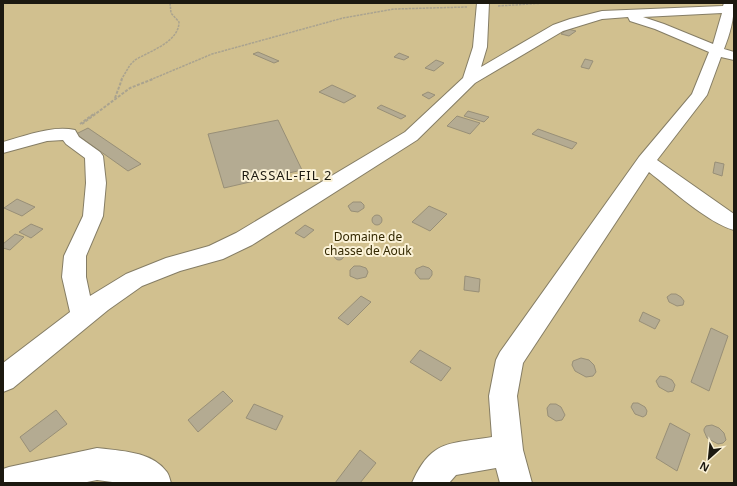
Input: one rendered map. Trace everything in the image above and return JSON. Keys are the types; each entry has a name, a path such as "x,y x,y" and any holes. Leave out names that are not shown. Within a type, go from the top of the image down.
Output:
{"street":[{"path":"470,80 480,47 483,5"},
{"path":"594,5 655,24 698,45 725,54"},
{"path":"3,379 99,303 134,280 174,264 215,253 244,239 411,136 470,80 558,28 574,22 602,15 730,6 725,54 699,95 646,161 510,360 503,396 508,450 516,483"},
{"path":"3,148 46,136 69,134 72,140 94,156 96,183 93,216 74,256 74,277 83,316"},
{"path":"646,161 718,214 734,222"},
{"path":"428,483 447,461 508,450"},
{"path":"9,483 97,464 140,470 155,483"}],"path":[{"path":"69,134 75,127 119,94 122,78 131,63 167,42 174,36 180,24 171,13 170,3"},
{"path":"69,134 130,88 212,54 343,18 394,10 545,3"}],"green space":[{"name":"Domaine de chasse de Aouk","path":"3,3 734,3 734,483 3,483"}],"building":[{"path":"568,29 576,31 569,36 561,34"},
{"path":"258,52 279,61 274,63 253,54"},
{"path":"399,53 409,57 404,60 394,57"},
{"path":"585,59 593,61 589,69 581,67"},
{"path":"436,60 444,63 434,71 425,68"},
{"path":"332,85 356,96 344,103 319,92"},
{"path":"428,92 435,95 429,99 422,95"},
{"path":"381,105 406,116 401,119 377,108"},
{"path":"468,111 489,117 484,122 464,116"},
{"path":"457,116 480,123 470,134 447,126"},
{"path":"278,120 302,170 224,188 208,134"},
{"path":"88,128 141,164 128,171 76,134"},
{"path":"538,129 577,143 572,149 532,134"},
{"path":"715,162 724,164 722,176 713,173"},
{"path":"17,199 35,207 22,216 4,208"},
{"path":"353,202 361,202 364,205 364,208 358,212 351,211 348,206"},
{"path":"429,206 447,214 430,231 412,222"},
{"path":"375,215 379,215 381,216 381,224 375,225 372,222 372,218"},
{"path":"31,224 43,229 31,238 19,232"},
{"path":"305,225 314,230 304,238 295,233"},
{"path":"15,234 24,237 10,250 3,248 3,244"},
{"path":"337,250 341,250 343,251 343,259 337,260 334,257 334,253"},
{"path":"354,266 366,268 368,272 366,277 357,279 350,276 350,270"},
{"path":"423,266 432,271 432,275 429,279 420,279 415,273 416,269"},
{"path":"465,276 480,279 479,292 464,290"},
{"path":"671,294 676,294 681,297 684,301 683,305 677,306 669,302 667,297"},
{"path":"361,296 371,302 348,325 338,318"},
{"path":"643,312 660,320 655,329 639,321"},
{"path":"711,328 728,336 709,391 691,382"},
{"path":"420,350 451,368 441,381 410,362"},
{"path":"581,358 589,360 594,365 596,372 593,376 586,377 575,371 572,365 573,361"},
{"path":"660,376 672,380 675,385 673,391 668,392 659,387 656,381"},
{"path":"223,391 233,401 198,432 188,420"},
{"path":"633,403 638,403 645,407 647,411 646,415 643,417 635,414 631,407"},
{"path":"254,404 283,416 276,430 246,418"},
{"path":"550,404 556,404 561,407 565,415 562,420 556,421 548,416 547,408"},
{"path":"56,410 67,424 30,452 20,437"},
{"path":"670,423 690,434 677,471 656,458"},
{"path":"712,425 719,428 724,433 726,440 723,443 718,444 707,438 704,429 706,426"},
{"path":"360,450 376,463 360,483 335,483"}],"district":[{"name":"RASSAL-FIL 2","path":"287,175"}]}
